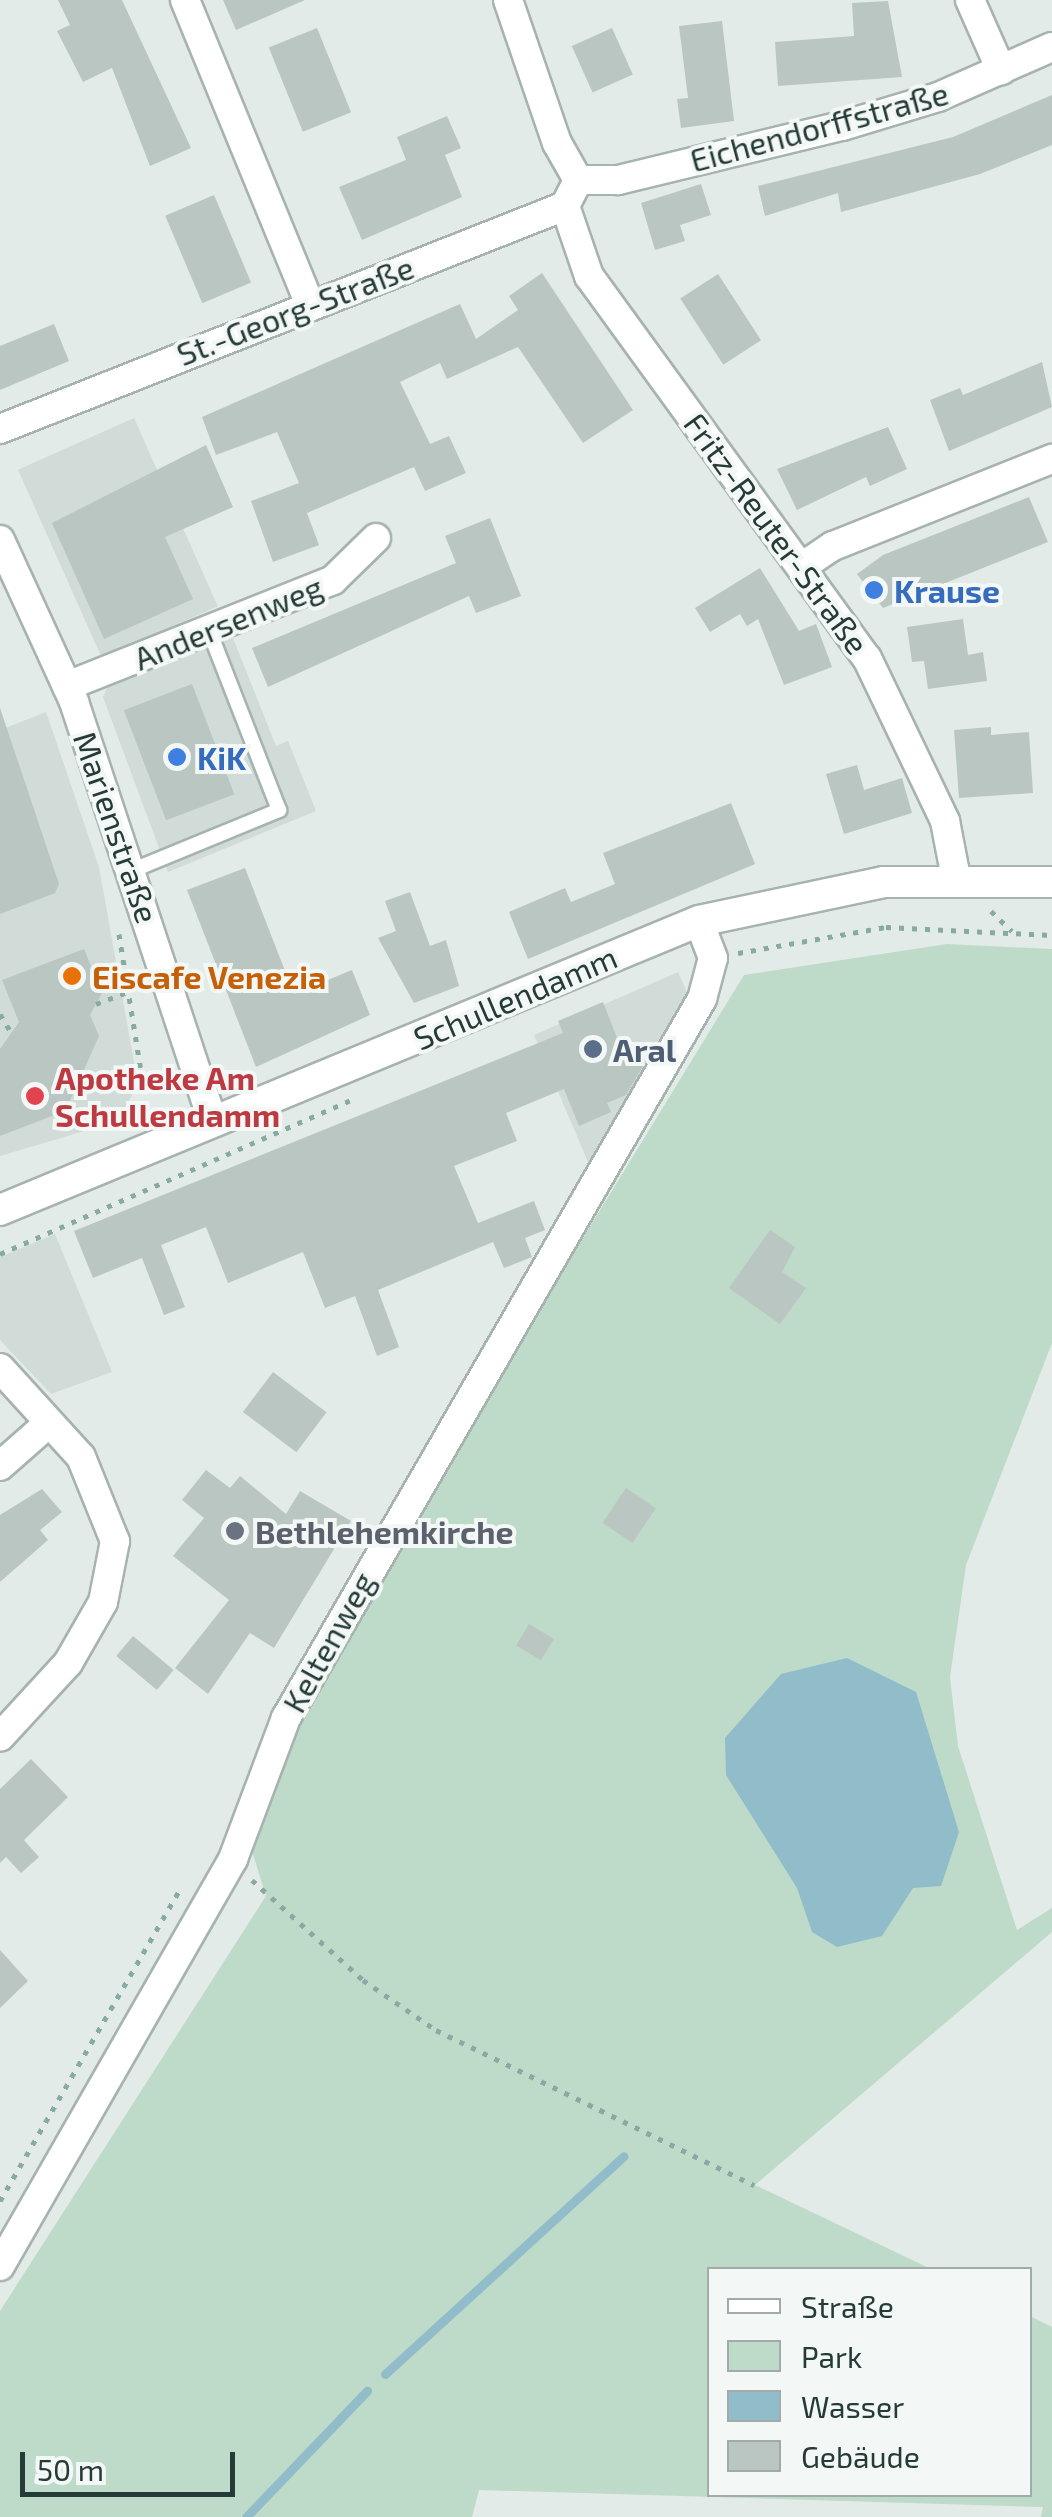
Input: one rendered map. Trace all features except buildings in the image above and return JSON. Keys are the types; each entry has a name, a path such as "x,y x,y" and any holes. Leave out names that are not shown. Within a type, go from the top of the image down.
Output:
{"main road":[{"name":"Schullendamm","path":"0,1210 698,921 834,888 956,878 1052,882"}],"street":[{"path":"185,0 310,305"},
{"path":"508,0 557,143 578,180 565,206"},
{"path":"970,0 1001,70"},
{"name":"Eichendorffstraße","path":"578,180 618,180 842,126 1001,70 1052,46"},
{"name":"St.-Georg-Straße","path":"0,429 565,206"},
{"name":"Fritz-Reuter-Straße","path":"565,206 589,276 803,566 898,714 945,821 956,878"},
{"path":"803,566 833,546 1052,460"},
{"name":"Andersenweg","path":"67,686 333,580 376,538"},
{"name":"Marienstraße","path":"0,540 67,686 133,870 213,1122"},
{"path":"698,921 713,958"},
{"name":"Keltenweg","path":"0,2266 233,1859 286,1718 679,1045 713,958"},
{"path":"0,1368 81,1457 109,1510 112,1575 68,1663 0,1736"},
{"path":"0,1466 49,1423"}],"lane":[{"path":"133,870 279,810 209,630"}],"path":[{"path":"0,1254 170,1180 156,1146 116,914"},
{"path":"713,958 886,927 1052,935"},
{"path":"96,1004 128,992"},
{"path":"0,1014 13,1036"},
{"path":"233,1859 309,1936 436,2030 754,2185"}],"shaded area":[{"path":"134,418 218,606 102,658 18,470"},
{"path":"231,633 276,746 288,741 316,811 168,872 103,697 108,685"},
{"path":"46,712 99,867 138,1084 118,1121 0,1156 0,730"},
{"path":"678,972 692,1004 591,1169 534,1035"},
{"path":"55,1234 112,1372 51,1394 0,1340 0,1257"}],"green space":[{"path":"947,944 1052,949 1052,1343 966,1565 950,1677 958,1746 1017,1930 1052,1908 1052,1932 755,2185 927,2267 707,2267 707,2497 479,2490 472,2517 0,2517 0,2311 266,1896 251,1848 298,1719 449,1457 744,975"},
{"path":"1032,2317 1052,2327 1052,2517 1041,2517 1043,2507 711,2497 1032,2497"}],"water":[{"path":"847,1658 916,1692 959,1832 941,1886 913,1888 882,1936 837,1947 812,1932 797,1888 726,1775 725,1738 781,1674"}],"waterway":[{"path":"385,2374 624,2156"},
{"path":"246,2517 367,2391"}],"place":[{"name":"Krause","path":"874,590"},
{"name":"KiK","path":"177,757"},
{"name":"Eiscafe Venezia","path":"72,976"},
{"name":"Aral","path":"593,1049"},
{"name":"Apotheke Am Schullendamm","path":"35,1096"},
{"name":"Bethlehemkirche","path":"235,1531"}]}
